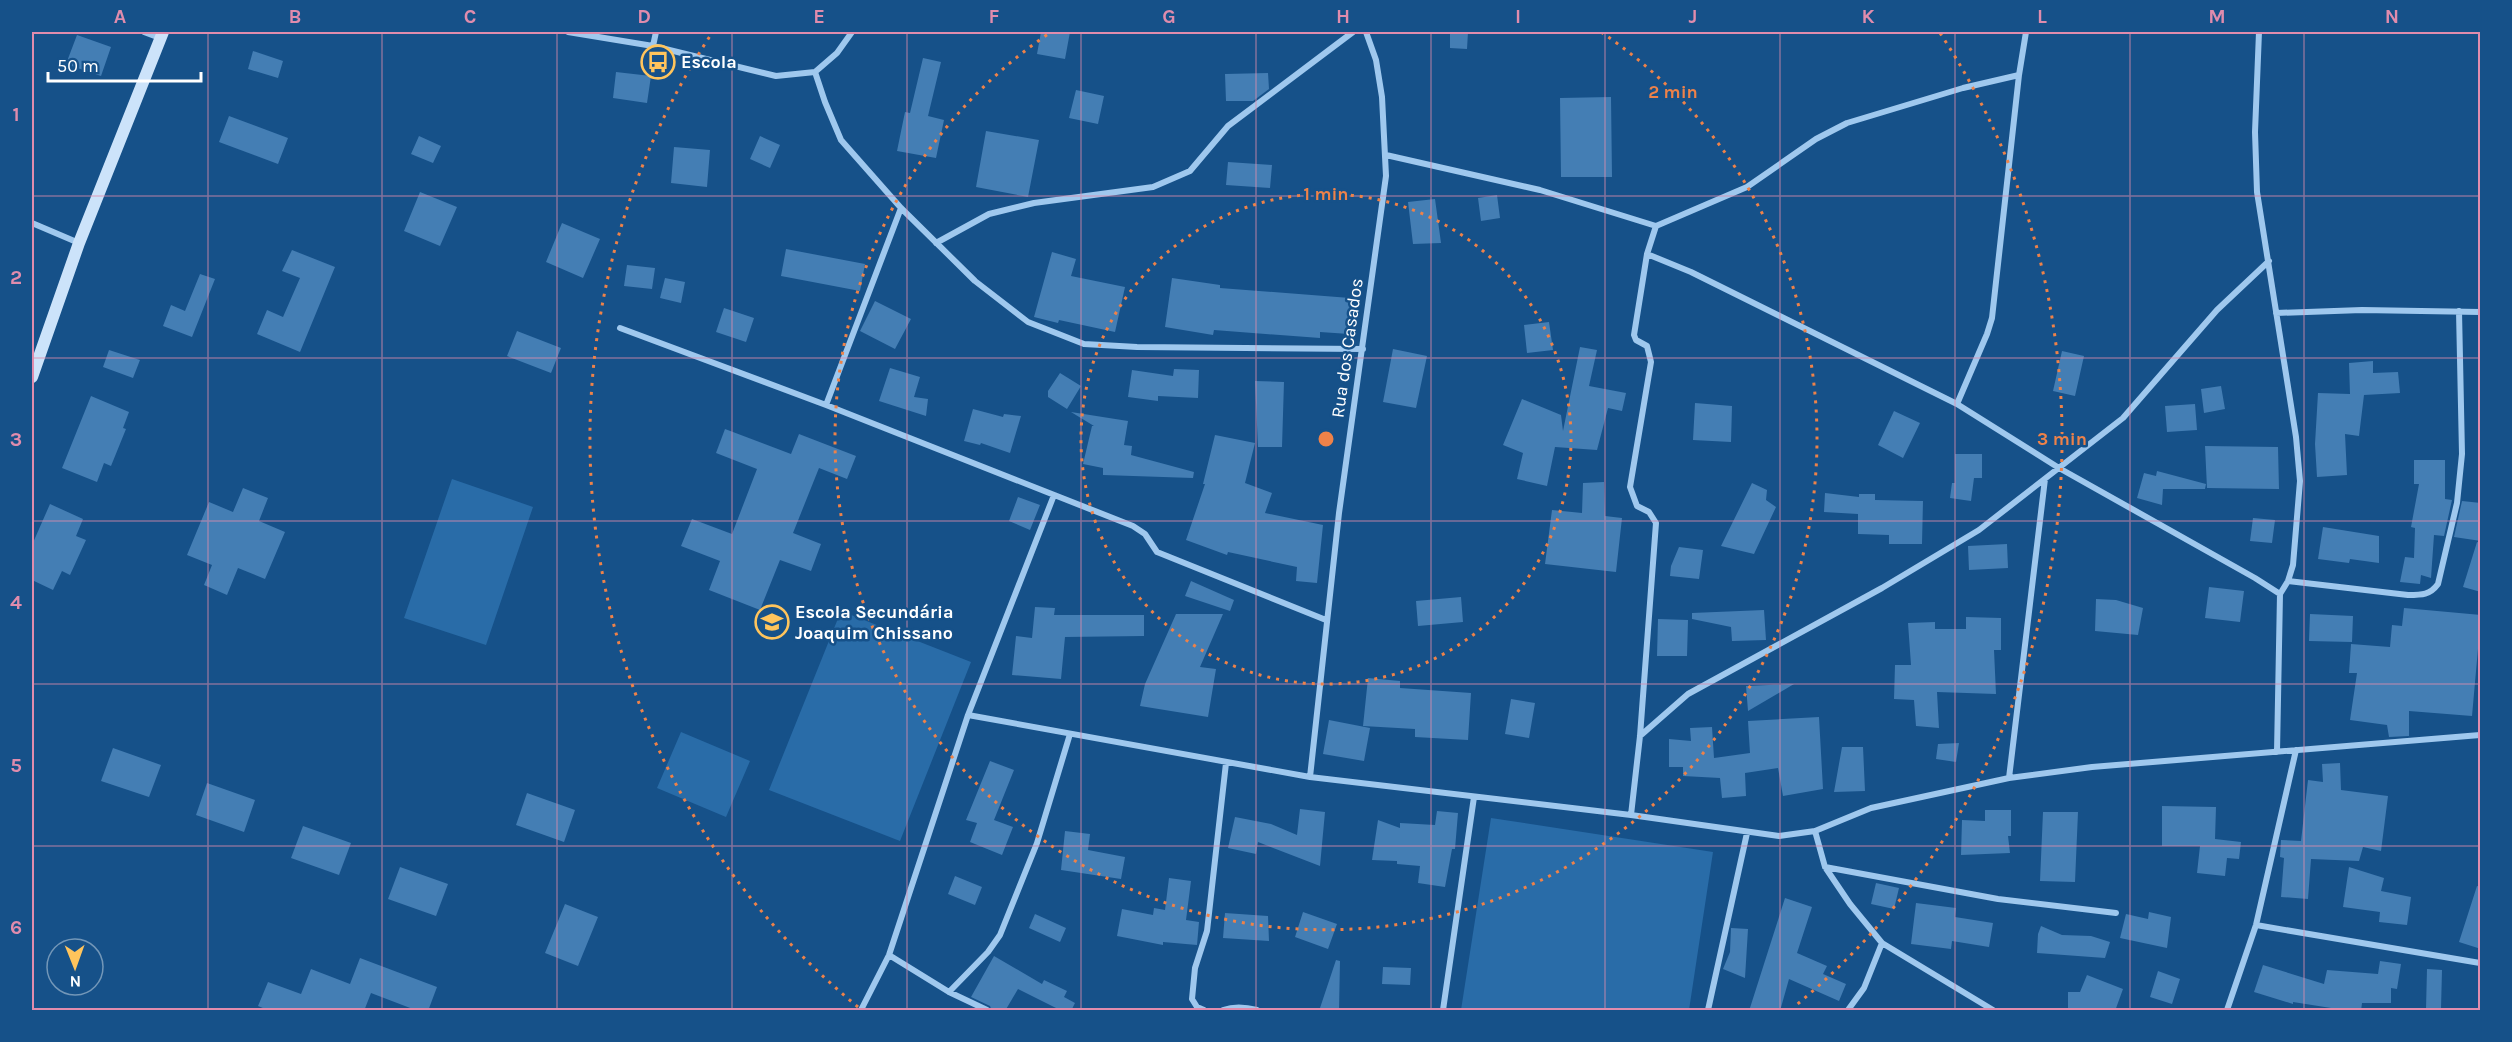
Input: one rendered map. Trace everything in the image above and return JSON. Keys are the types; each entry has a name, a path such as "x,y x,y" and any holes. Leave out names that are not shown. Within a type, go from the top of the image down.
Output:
{"main road":[{"path":"32,377 79,243 162,35"}],"street":[{"path":"144,32 162,35"},
{"path":"568,32 653,46 776,76 815,72 837,53 852,32"},
{"path":"653,46 656,32"},
{"path":"936,243 989,214 1034,202 1153,187 1190,171 1228,126 1353,32"},
{"name":"Rua dos Casados","path":"1310,777 1339,513 1386,176 1382,97 1376,60 1366,32"},
{"path":"1957,404 1992,318 2019,75 2026,32"},
{"path":"2259,32 2255,132 2257,180 2296,437 2300,481 2296,540 2288,581 2280,594 2277,752"},
{"path":"815,72 842,140 901,208 936,243 975,281 1028,322 1084,344 1137,347 1363,349"},
{"path":"1386,155 1540,190 1656,226 1747,187 1816,139 1847,123 1942,94 2019,75"},
{"path":"826,405 901,208"},
{"path":"32,223 79,243"},
{"path":"1631,815 1640,736 1656,524 1649,512 1637,506 1630,487 1651,362 1647,346 1636,340 1634,335 1647,254 1656,226"},
{"path":"1647,254 1691,272 1957,404 2059,468 2280,594"},
{"path":"1640,736 1688,694 1902,577 1980,530 2123,418 2217,310 2269,261"},
{"path":"2276,314 2362,310 2481,312"},
{"path":"2288,581 2408,595 2425,595 2433,591 2438,584 2457,503 2462,454 2459,311"},
{"path":"620,328 826,405 1133,526 1145,534 1157,552 1326,620"},
{"path":"2009,778 2045,479"},
{"path":"861,1011 889,955 968,715 1054,495"},
{"path":"968,715 1310,777 1631,815 1779,836 1815,831 1871,808 2009,778 2092,767 2481,735"},
{"path":"949,992 988,952 1000,935 1037,843 1070,734"},
{"path":"2227,1011 2256,925 2296,750"},
{"path":"1204,1011 1197,1007 1192,999 1195,968 1208,931 1226,763"},
{"path":"1443,1011 1474,797"},
{"path":"1815,831 1824,867 1882,943 1993,1011"},
{"path":"1708,1011 1747,833"},
{"path":"1824,867 1998,899 2116,913"},
{"path":"2256,925 2481,963"},
{"path":"1848,1011 1864,988 1882,943"},
{"path":"889,955 949,992 987,1011"},
{"path":"1223,1011 1246,1007 1257,1011"}],"shaded area":[{"path":"452,479 533,507 486,645 404,618"},
{"path":"841,611 971,662 900,841 769,790"},
{"path":"681,732 750,761 726,817 657,788"},
{"path":"1491,818 1713,852 1689,1010 1461,1010"}],"building":[{"path":"1041,32 1070,32 1065,59 1037,54"},
{"path":"1450,32 1468,32 1467,49 1450,48"},
{"path":"77,35 111,47 101,76 66,64"},
{"path":"253,51 283,61 278,78 248,69"},
{"path":"923,58 941,62 928,116 944,120 936,158 897,151 905,112 910,113"},
{"path":"616,72 651,76 647,103 613,98"},
{"path":"1268,73 1269,89 1253,101 1226,101 1225,74"},
{"path":"1076,90 1104,96 1098,124 1069,118"},
{"path":"1611,97 1612,177 1561,177 1560,98"},
{"path":"229,116 288,138 278,164 219,142"},
{"path":"986,131 1039,140 1028,197 976,187"},
{"path":"419,136 441,146 433,163 411,154"},
{"path":"760,136 780,145 770,168 750,159"},
{"path":"674,147 710,150 707,187 671,183"},
{"path":"1228,162 1272,165 1270,188 1226,185"},
{"path":"420,192 457,207 440,246 404,231"},
{"path":"1497,195 1500,218 1481,221 1478,198"},
{"path":"1435,199 1441,243 1413,244 1408,202"},
{"path":"562,223 600,239 583,278 546,262"},
{"path":"786,249 865,264 860,291 781,276"},
{"path":"292,250 335,267 300,352 257,334 267,310 283,317 300,278 282,271"},
{"path":"1052,252 1076,259 1071,276 1125,287 1115,332 1034,317"},
{"path":"627,265 655,268 652,289 624,286"},
{"path":"200,274 215,279 192,337 163,326 171,305 185,311"},
{"path":"665,278 685,282 681,303 660,298"},
{"path":"1172,278 1220,285 1220,288 1350,298 1349,334 1320,332 1320,338 1214,330 1213,335 1165,327"},
{"path":"875,301 911,319 895,349 860,331"},
{"path":"724,308 754,318 746,342 716,332"},
{"path":"1549,322 1553,350 1527,353 1524,325"},
{"path":"517,331 561,348 551,373 507,356"},
{"path":"1580,347 1597,350 1589,386 1626,393 1622,411 1608,408 1597,450 1555,447 1547,486 1517,479 1523,453 1503,445 1522,399 1561,415 1563,431"},
{"path":"1393,349 1427,356 1416,408 1383,402"},
{"path":"109,350 140,360 133,378 103,367"},
{"path":"2062,351 2084,356 2075,396 2053,391"},
{"path":"2373,361 2373,373 2398,372 2400,393 2364,395 2359,436 2345,434 2347,475 2317,477 2315,444 2318,393 2350,394 2349,363"},
{"path":"890,368 920,377 914,397 928,399 926,416 879,401"},
{"path":"1174,369 1199,370 1198,398 1158,396 1158,401 1128,397 1132,370 1173,376"},
{"path":"1060,373 1081,386 1067,409 1048,397 1048,391"},
{"path":"1255,381 1284,382 1282,447 1258,447"},
{"path":"2221,386 2225,409 2204,413 2201,389"},
{"path":"91,396 129,412 123,428 126,429 111,466 104,463 97,482 62,468"},
{"path":"1695,403 1732,406 1731,442 1693,440"},
{"path":"2195,404 2197,430 2167,432 2165,406"},
{"path":"973,409 1003,417 1004,414 1021,416 1010,453 981,443 980,445 964,441"},
{"path":"1894,411 1920,423 1903,458 1878,445"},
{"path":"1071,412 1128,421 1124,445 1132,446 1131,455 1194,472 1193,478 1103,475 1103,468 1083,464 1092,426 1094,426"},
{"path":"725,429 791,454 799,434 856,456 847,479 819,468 793,533 821,544 811,571 780,560 760,610 709,590 720,561 681,546 692,519 732,534 757,469 716,453"},
{"path":"1215,435 1255,443 1245,483 1272,493 1265,513 1323,525 1317,583 1296,581 1297,567 1228,552 1227,555 1186,540 1205,484 1203,484"},
{"path":"2205,446 2278,447 2279,489 2207,488"},
{"path":"1955,454 1982,454 1982,478 1974,478 1971,501 1950,498 1952,483 1955,483"},
{"path":"2414,460 2445,460 2445,499 2452,500 2444,536 2434,535 2431,578 2421,575 2420,584 2400,582 2405,557 2414,558 2415,528 2411,527 2419,484 2414,484"},
{"path":"2157,471 2206,484 2205,489 2163,489 2162,505 2137,498 2144,473 2156,476"},
{"path":"1604,482 1605,516 1622,518 1616,572 1545,564 1552,510 1582,513 1583,483"},
{"path":"1752,483 1767,490 1766,500 1776,507 1754,554 1721,546"},
{"path":"243,488 268,498 259,521 285,532 265,579 238,568 227,595 204,585 212,565 187,555 209,502 233,512"},
{"path":"1825,493 1859,497 1859,494 1875,494 1875,500 1923,501 1922,544 1889,544 1889,535 1858,534 1858,514 1824,512"},
{"path":"1018,497 1040,505 1030,530 1009,521"},
{"path":"2462,501 2481,503 2481,541 2454,537"},
{"path":"50,504 83,519 76,536 86,540 70,575 62,571 53,590 32,580 32,545"},
{"path":"2253,518 2275,520 2272,543 2250,541"},
{"path":"2323,527 2379,536 2379,563 2350,559 2349,563 2318,559"},
{"path":"2477,542 2481,543 2481,592 2463,587"},
{"path":"2007,544 2008,568 1969,570 1968,546"},
{"path":"1679,547 1703,550 1699,579 1670,576 1671,566"},
{"path":"1191,581 1234,600 1230,611 1185,596"},
{"path":"2209,587 2244,591 2240,622 2205,618"},
{"path":"1461,597 1463,622 1418,626 1416,601"},
{"path":"2096,599 2116,600 2143,608 2138,635 2095,631"},
{"path":"1035,607 1055,608 1054,615 1144,615 1144,636 1065,637 1061,679 1012,675 1016,636 1032,638"},
{"path":"2404,608 2481,615 2472,716 2409,711 2409,736 2389,737 2387,725 2350,720 2357,673 2349,673 2351,644 2390,647 2392,625 2402,626"},
{"path":"1764,610 1766,640 1732,641 1731,627 1692,619 1692,613"},
{"path":"1176,614 1223,614 1200,667 1216,669 1208,717 1140,706 1145,684"},
{"path":"2310,614 2353,616 2352,642 2309,641"},
{"path":"1966,617 2001,618 2001,650 1994,650 1996,694 1937,692 1939,728 1916,726 1914,700 1894,699 1895,665 1911,665 1908,623 1935,622 1935,629 1966,629"},
{"path":"1658,619 1688,620 1687,656 1657,656"},
{"path":"1368,678 1400,681 1400,688 1471,693 1468,740 1415,737 1415,729 1363,726"},
{"path":"1794,684 1748,711 1746,686"},
{"path":"1511,699 1535,703 1529,738 1505,734"},
{"path":"1819,717 1823,789 1783,796 1778,768 1745,773 1746,796 1722,798 1720,778 1683,776 1683,767 1669,767 1669,739 1691,741 1690,728 1712,727 1714,758 1750,753 1748,721"},
{"path":"1329,720 1370,728 1364,761 1323,754"},
{"path":"1959,743 1956,762 1936,759 1938,744"},
{"path":"1842,747 1863,747 1865,791 1834,792"},
{"path":"113,748 161,765 149,797 101,781"},
{"path":"990,761 1014,770 994,820 1013,827 1002,855 970,842 977,823 966,820"},
{"path":"2340,763 2341,790 2388,796 2381,851 2363,847 2359,861 2311,859 2308,899 2281,897 2284,858 2280,857 2281,840 2301,841 2308,780 2323,782 2322,764"},
{"path":"207,783 255,800 244,832 196,815"},
{"path":"527,793 575,810 564,842 516,825"},
{"path":"2162,806 2216,807 2215,839 2241,842 2239,859 2227,858 2225,876 2197,873 2200,846 2162,846"},
{"path":"1300,809 1325,812 1320,866 1258,842 1256,854 1228,848 1235,817 1271,824 1297,835"},
{"path":"1985,810 2011,810 2011,836 2008,836 2010,853 1961,855 1962,820 1985,821"},
{"path":"1437,811 1458,813 1455,849 1452,849 1445,887 1418,883 1420,866 1397,864 1397,861 1372,860 1378,820 1400,828 1400,823 1435,825"},
{"path":"2043,812 2078,812 2075,882 2040,881"},
{"path":"303,826 351,843 339,875 291,858"},
{"path":"1065,831 1090,834 1088,850 1125,857 1121,879 1061,870"},
{"path":"400,867 448,884 436,916 388,899"},
{"path":"2349,867 2384,878 2381,891 2411,897 2407,925 2379,922 2380,912 2343,907"},
{"path":"955,876 982,887 975,905 948,894"},
{"path":"1169,878 1191,881 1186,920 1199,922 1197,945 1163,942 1163,945 1117,936 1122,909 1153,915 1154,908 1165,910"},
{"path":"1876,883 1899,888 1894,909 1871,904"},
{"path":"2477,886 2481,887 2481,949 2459,942"},
{"path":"1785,898 1812,907 1797,953 1827,966 1823,974 1846,984 1839,1001 1789,979 1780,1011 1749,1011"},
{"path":"1916,903 1956,908 1955,917 1993,923 1989,947 1952,941 1951,949 1911,944"},
{"path":"565,904 598,917 578,966 545,953"},
{"path":"1303,912 1337,924 1328,949 1295,937"},
{"path":"2149,912 2171,917 2167,948 2120,938 2126,914 2148,919"},
{"path":"1225,913 1268,916 1269,941 1223,938"},
{"path":"1035,914 1066,928 1060,942 1029,928"},
{"path":"2041,926 2062,935 2091,936 2110,942 2105,958 2037,953"},
{"path":"1731,928 1748,929 1745,978 1723,969 1730,952"},
{"path":"994,956 1042,984 1044,980 1067,991 1064,997 1075,1003 1071,1011 1062,1011 1018,989 1005,1011 992,1011 990,1006 971,997"},
{"path":"360,958 437,987 428,1011 418,1011 371,993 364,1011 270,1011 258,1006 268,982 301,994 311,969 350,984"},
{"path":"1336,960 1340,961 1339,1011 1319,1011"},
{"path":"2380,961 2401,964 2397,989 2391,988 2391,1003 2362,1003 2361,1011 2293,1002 2293,1004 2254,992 2263,965 2324,984 2327,970 2378,974"},
{"path":"1383,967 1411,968 1410,985 1382,984"},
{"path":"2427,969 2442,970 2441,1009 2426,1009"},
{"path":"2158,971 2180,979 2172,1004 2150,997"},
{"path":"2087,975 2123,989 2115,1011 2068,1011 2068,992 2080,992"}],"place":[{"name":"Escola","path":"658,62"},
{"name":"Escola Secundária Joaquim Chissano","path":"772,622"}]}
